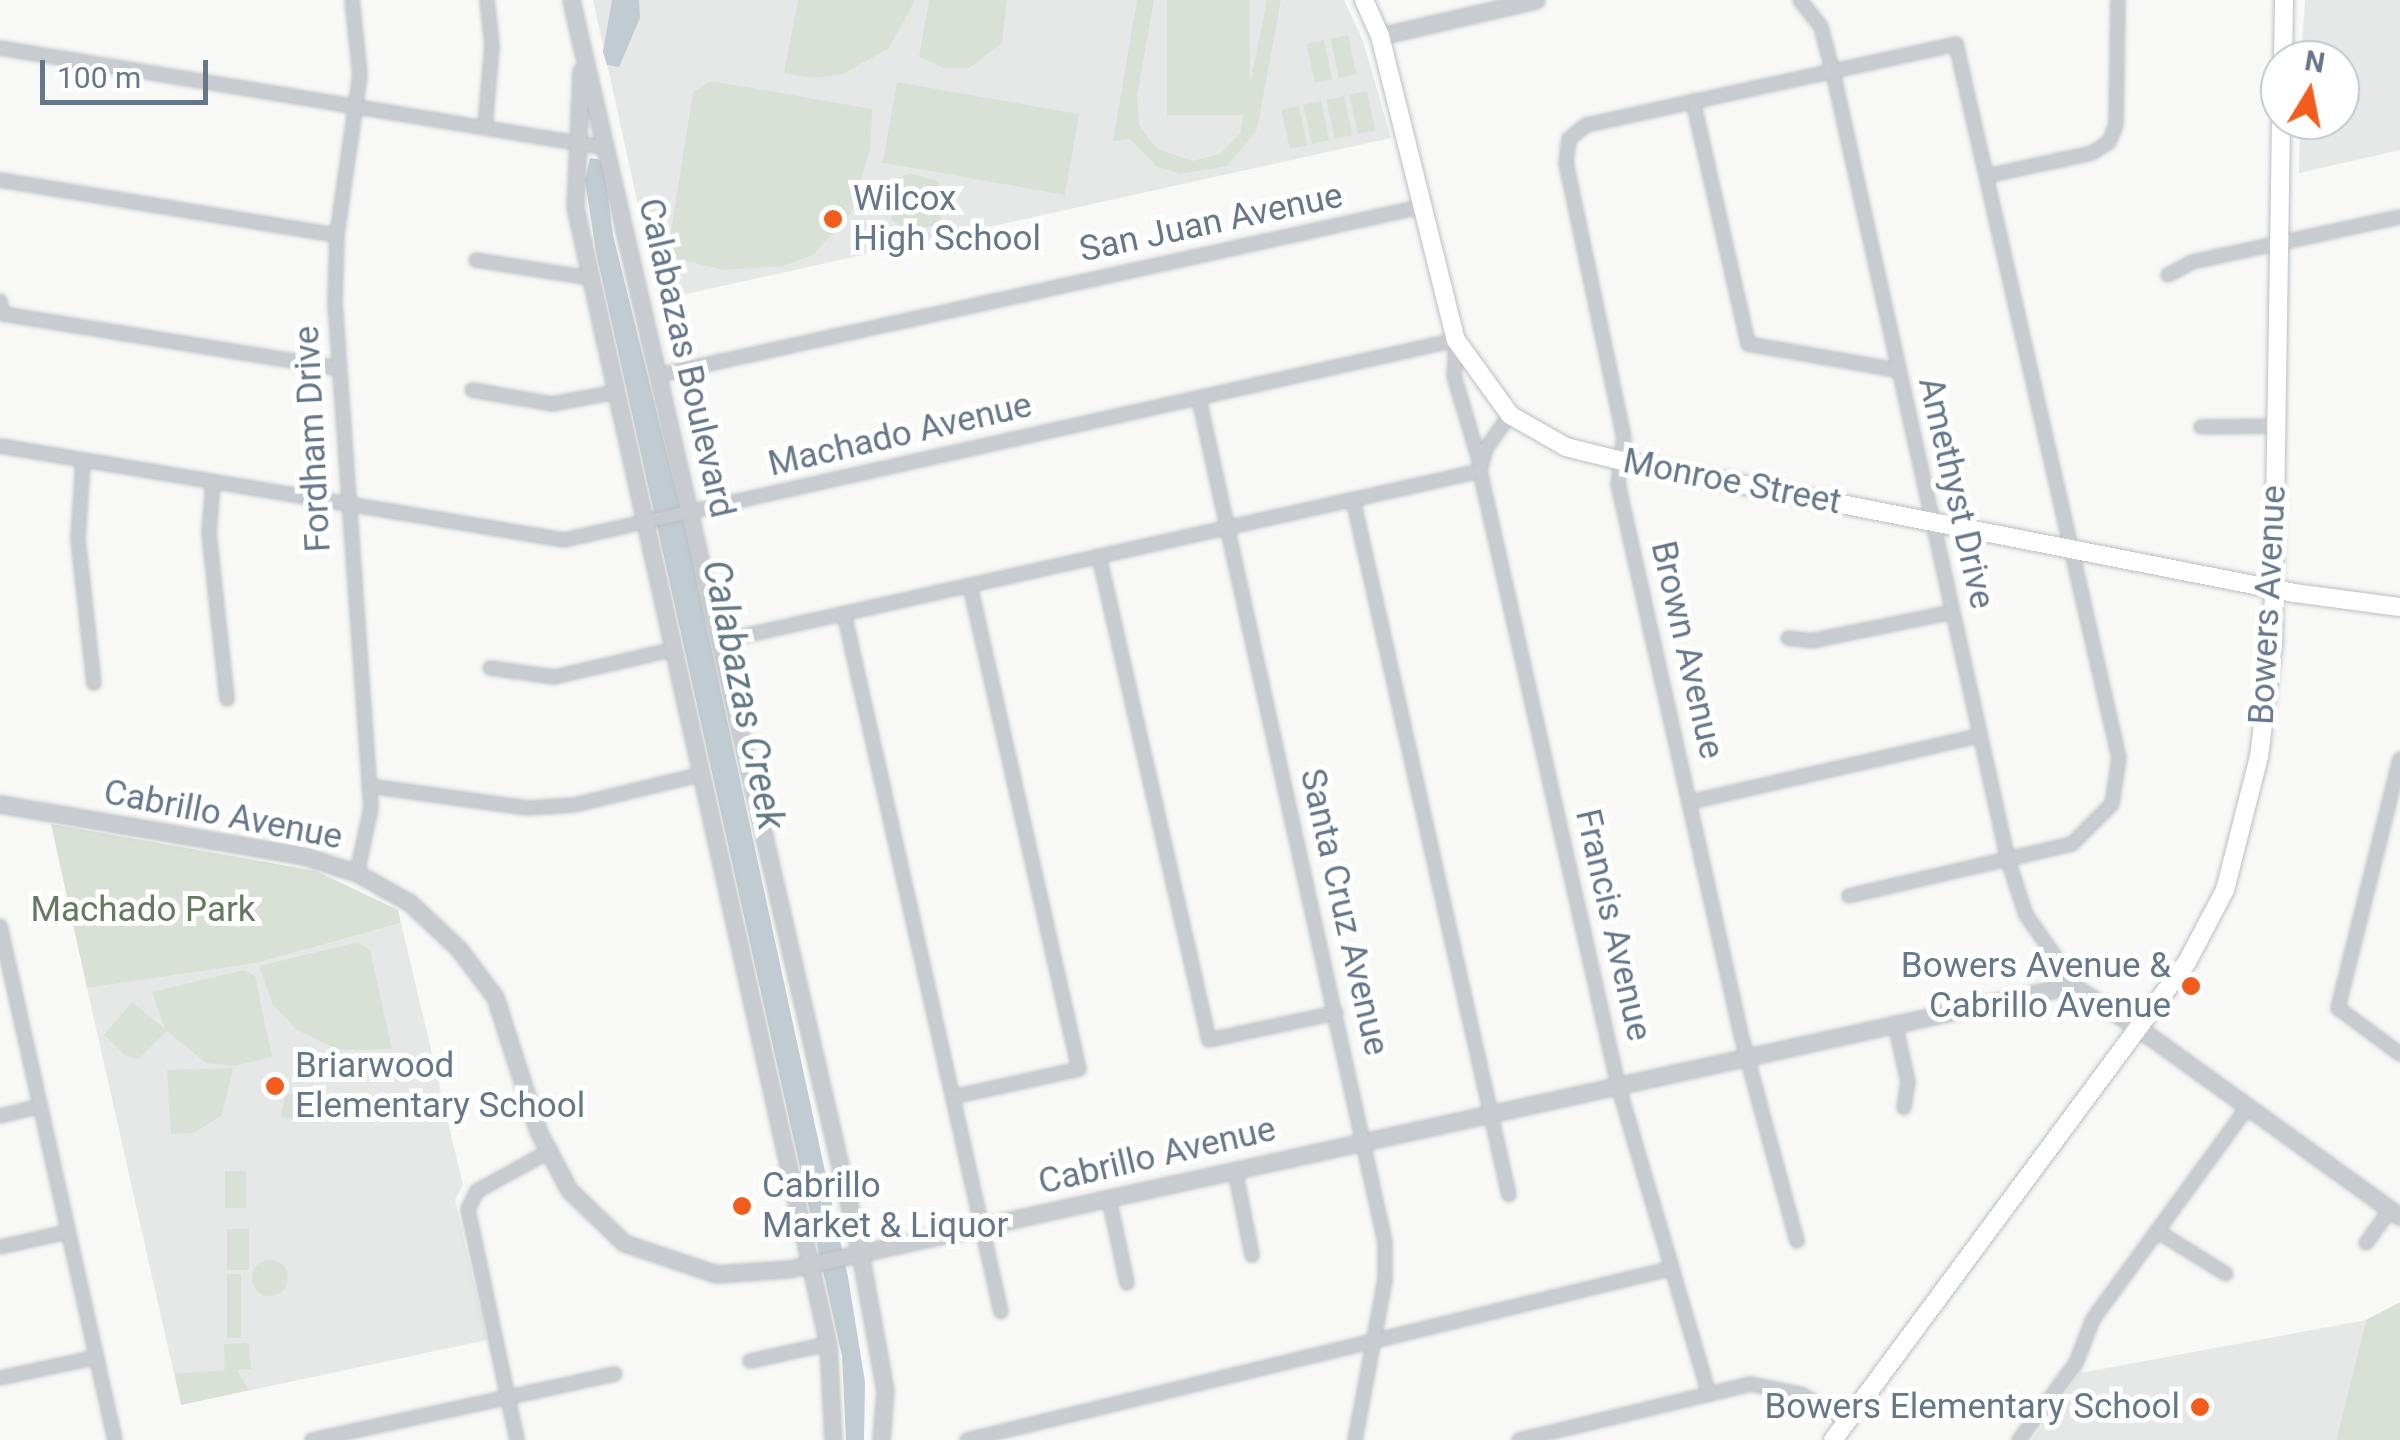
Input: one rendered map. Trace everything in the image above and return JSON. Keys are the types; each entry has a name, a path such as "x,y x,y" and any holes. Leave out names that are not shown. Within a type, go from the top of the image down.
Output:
{"main road":[{"name":"Monroe Street","path":"1364,0 1380,36 1456,340 1510,415 1566,447 1622,461 2272,589 2400,607"},
{"path":"2283,40 2284,0"},
{"name":"Bowers Avenue","path":"1834,1440 2187,962 2225,890 2267,708 2282,140"}],"street":[{"name":"Fordham Drive","path":"352,0 362,44 337,235 337,368 369,786 369,839 357,873"},
{"path":"485,127 492,45 487,0"},
{"name":"Calabazas Boulevard","path":"571,0 659,375 684,513 722,640 860,1254 886,1390 882,1440"},
{"path":"1380,36 1536,0"},
{"name":"Amethyst Drive","path":"1800,0 1821,27 1833,72 2008,860 2034,928 2078,989"},
{"path":"1991,175 2092,153 2109,142 2116,125 2118,0"},
{"path":"1849,896 2072,844 2112,804 2119,758 1991,175 1956,44 1693,102 1748,344 1897,370"},
{"path":"0,48 607,148"},
{"name":"Calabazas Boulevard","path":"582,52 575,207 649,521 671,650 699,775 824,1261 833,1440"},
{"name":"Brown Avenue","path":"1693,102 1586,126 1569,139 1566,163 1624,438 1618,484 1747,1056 1797,1241"},
{"path":"0,180 337,235"},
{"name":"San Juan Avenue","path":"659,375 1424,206"},
{"path":"2168,275 2192,262 2400,217"},
{"path":"476,260 590,278"},
{"path":"2,308 337,368"},
{"name":"Machado Avenue","path":"0,446 564,540 1456,340"},
{"name":"Francis Avenue","path":"1456,340 1454,376 1480,467 1618,1085 1709,1395"},
{"path":"472,390 552,404 616,392"},
{"name":"Santa Cruz Avenue","path":"1199,399 1364,1140 1386,1260 1355,1440"},
{"path":"722,640 1480,467 1510,415"},
{"path":"2202,427 2275,426"},
{"path":"83,461 78,539 94,683"},
{"path":"213,483 209,533 227,699"},
{"path":"1353,499 1509,1195"},
{"path":"1099,556 1209,1040 1336,1013"},
{"path":"953,1097 1080,1069 970,585"},
{"path":"1788,638 1811,642 1952,612"},
{"path":"844,613 1001,1312"},
{"path":"490,668 554,677 671,650"},
{"path":"1690,802 1979,736"},
{"path":"2400,760 2338,1008 2400,1054"},
{"path":"369,786 527,808 574,805 699,775"},
{"name":"Cabrillo Avenue","path":"0,804 281,852 357,873 410,903 458,948 495,998 546,1153 599,1221 654,1257 716,1274 860,1254 2048,988 2078,989"},
{"path":"1,935 115,1440"},
{"path":"2078,989 2137,1027 2395,1214 2366,1243"},
{"path":"1895,1023 1908,1082 1904,1108"},
{"path":"0,1116 40,1106"},
{"path":"2018,1440 2076,1363 2092,1319 2247,1108"},
{"path":"517,1440 468,1208 477,1190 546,1153"},
{"path":"1235,1170 1252,1255"},
{"path":"1110,1198 1127,1283"},
{"path":"2158,1231 2226,1274"},
{"path":"0,1247 68,1232"},
{"path":"966,1440 1669,1269"},
{"path":"750,1361 828,1344"},
{"path":"0,1378 97,1357"},
{"path":"312,1440 614,1374"},
{"path":"1518,1440 1751,1384 1777,1386 1847,1422"}],"shaded area":[{"name":"Wilcox High School","path":"593,0 1344,0 1363,41 1391,138 659,300"},
{"path":"612,0 639,0 640,18 619,67 607,65 603,52"},
{"path":"2305,0 2400,0 2400,150 2299,173 2300,140 2360,140 2360,40 2302,40"},
{"path":"590,158 603,160 613,235 686,531 848,1277 865,1382 864,1440 846,1440 842,1356 596,252 585,181"},
{"name":"Briarwood Elementary School","path":"401,923 463,1185 455,1200 487,1340 181,1405 87,988 257,963"},
{"name":"Bowers Elementary School","path":"2366,1320 2336,1440 2032,1440 2080,1373"}],"green space":[{"path":"798,0 915,0 889,48 841,75 814,78 784,73"},
{"path":"929,0 1007,0 1002,43 969,68 944,68 919,57"},
{"path":"1137,0 1154,0 1137,96 1139,125 1156,148 1192,161 1220,154 1240,133 1267,0 1281,0 1257,130 1227,166 1180,174 1157,166 1130,139 1113,141"},
{"path":"1167,0 1250,0 1250,115 1167,115"},
{"path":"1348,35 1356,74 1339,78 1330,39"},
{"path":"1324,40 1332,79 1315,83 1306,44"},
{"path":"711,81 872,109 870,150 851,213 813,255 783,266 723,270 667,256 693,92"},
{"path":"897,82 1079,114 1065,195 883,163"},
{"path":"1367,91 1375,130 1358,134 1349,95"},
{"path":"1344,96 1352,135 1335,139 1326,100"},
{"path":"1321,101 1329,140 1312,144 1303,105"},
{"path":"1299,106 1307,145 1290,149 1281,110"},
{"path":"910,173 937,181 943,194 940,225 905,230 892,220 887,184"},
{"name":"Machado Park","path":"51,824 316,871 398,910 401,923 257,963 87,988"},
{"path":"358,942 370,950 392,1049 338,1050 297,1030 273,1005 259,966"},
{"path":"244,970 255,976 272,1057 234,1066 206,1063 167,1031 138,1059 125,1056 104,1035 132,1002 165,1029 152,992"},
{"path":"233,1068 222,1115 194,1133 171,1134 167,1070"},
{"path":"285,1094 318,1094 319,1123 281,1117"},
{"path":"225,1171 246,1171 246,1208 225,1208"},
{"path":"227,1229 249,1229 249,1270 227,1270"},
{"path":"270,1260 282,1266 288,1278 282,1290 270,1296 258,1290 252,1278 258,1266"},
{"path":"227,1274 241,1274 241,1338 227,1338"},
{"path":"2400,1302 2400,1440 2336,1440 2366,1320"},
{"path":"249,1343 251,1369 237,1370 249,1390 181,1405 175,1374 225,1370 224,1344"}],"place":[{"name":"Wilcox High School","path":"833,219"},
{"name":"Bowers Avenue & Cabrillo Avenue","path":"2191,986"},
{"name":"Briarwood Elementary School","path":"275,1086"},
{"name":"Cabrillo Market & Liquor","path":"742,1206"},
{"name":"Bowers Elementary School","path":"2200,1407"}],"water label":[{"name":"Calabazas Creek","path":"743,695"}]}
